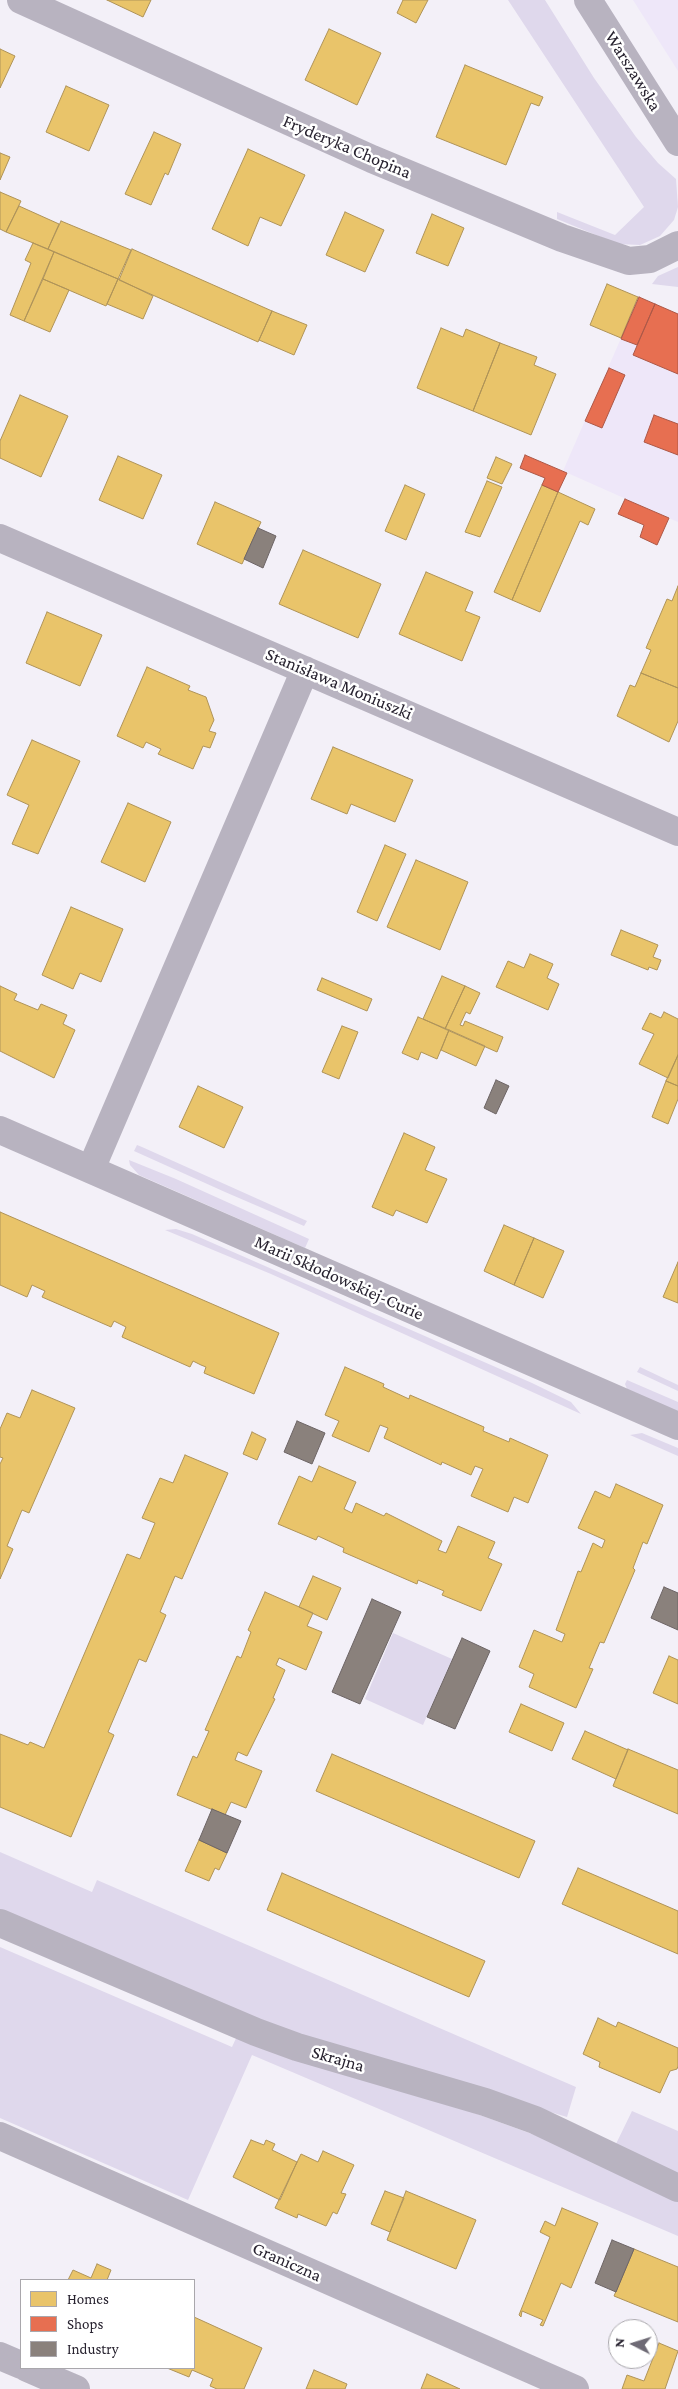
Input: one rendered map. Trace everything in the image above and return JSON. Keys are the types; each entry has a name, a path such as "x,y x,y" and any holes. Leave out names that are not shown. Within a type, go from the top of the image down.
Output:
{"street":[{"name":"Fryderyka Chopina","path":"21,0 354,151 562,238 629,261 650,259 678,245"},
{"name":"Warszawska","path":"588,0 678,142"},
{"name":"Stanisława Moniuszki","path":"0,538 678,832"},
{"path":"90,1169 305,670"},
{"name":"Marii Skłodowskiej-Curie","path":"0,1130 678,1426"},
{"name":"Skrajna","path":"0,1922 256,2032 297,2047 485,2102 535,2120 678,2188"},
{"name":"Graniczna","path":"0,2136 575,2389"},
{"path":"0,2356 20,2365"},
{"path":"29,2369 76,2389"}],"shaded area":[{"path":"508,0 545,0 594,78 636,137 658,163 676,179 678,207 674,220 660,236 640,245 618,244 557,219 557,212 615,235 644,207"},
{"path":"633,0 678,0 678,71"},
{"path":"678,267 678,287 652,284 658,276"},
{"path":"639,297 678,314 678,522 563,471"},
{"path":"137,1145 307,1221 304,1226 225,1192 134,1151"},
{"path":"129,1160 309,1239 305,1248 139,1175 130,1165"},
{"path":"176,1229 192,1234 532,1383 571,1402 581,1414 271,1274 165,1230"},
{"path":"640,1367 678,1385 678,1391 637,1372"},
{"path":"627,1380 678,1402 678,1412 627,1389 625,1384"},
{"path":"642,1433 678,1448 678,1456 630,1435"},
{"path":"393,1633 452,1659 423,1725 365,1699"},
{"path":"0,1852 92,1892 97,1880 576,2087 567,2117 279,2031 0,1914"},
{"path":"0,1947 232,2047 238,2034 436,2099 543,2138 678,2199 678,2236 252,2055 188,2200 0,2118"},
{"path":"632,2111 678,2131 678,2176 615,2146"}],"building: Homes":[{"path":"107,0 151,0 143,17"},
{"path":"403,0 428,0 416,23 397,13"},
{"path":"329,29 381,53 357,105 305,80"},
{"path":"0,49 15,56 0,88"},
{"path":"465,65 543,97 539,106 531,103 506,165 436,137"},
{"path":"66,86 109,105 89,151 46,132"},
{"path":"154,132 181,144 168,175 165,173 151,205 125,194"},
{"path":"248,149 305,175 281,226 260,217 248,246 212,229"},
{"path":"0,153 10,157 0,180"},
{"path":"0,192 21,201 6,232 0,229"},
{"path":"19,206 59,224 48,249 6,232"},
{"path":"345,212 384,230 365,272 326,255"},
{"path":"432,214 464,228 448,266 416,253"},
{"path":"61,221 131,250 118,279 48,249"},
{"path":"33,243 54,252 24,321 10,315 31,263 25,260"},
{"path":"132,249 272,311 258,342 119,280"},
{"path":"54,252 118,279 106,306 43,279"},
{"path":"43,279 69,290 50,332 24,321"},
{"path":"118,279 153,296 143,319 107,304"},
{"path":"607,284 638,297 621,338 590,325"},
{"path":"272,311 307,325 294,355 259,340"},
{"path":"441,328 463,337 466,329 500,343 473,411 417,388"},
{"path":"500,343 537,357 534,365 556,374 531,435 473,411"},
{"path":"20,395 68,416 41,477 0,458 0,441"},
{"path":"118,456 162,475 143,519 99,500"},
{"path":"496,457 512,464 502,484 487,478"},
{"path":"487,481 502,487 480,537 465,532"},
{"path":"405,485 425,494 406,540 385,531"},
{"path":"542,485 558,492 512,600 494,592"},
{"path":"558,492 595,509 588,525 580,521 540,612 512,600"},
{"path":"215,502 261,522 242,564 197,544"},
{"path":"303,550 381,584 358,638 279,604"},
{"path":"426,572 473,592 465,611 480,617 462,661 399,634"},
{"path":"678,586 678,688 641,673 651,650 646,648 667,599 672,601"},
{"path":"47,612 102,635 80,686 26,663"},
{"path":"147,667 190,686 188,690 206,697 214,720 209,731 216,733 210,748 203,746 193,769 158,754 161,749 146,742 143,748 117,736"},
{"path":"641,673 678,688 678,721 669,742 617,716 630,685 635,687"},
{"path":"32,740 80,761 38,854 12,844 29,805 7,795"},
{"path":"333,747 413,780 395,822 351,804 347,814 311,799"},
{"path":"128,803 171,822 145,882 101,862"},
{"path":"385,845 406,854 377,921 357,912"},
{"path":"416,860 468,882 440,950 387,927"},
{"path":"71,907 123,929 101,982 80,973 73,989 42,975"},
{"path":"621,930 658,945 653,957 661,960 657,970 649,967 648,970 611,955"},
{"path":"530,954 553,964 547,978 559,984 548,1010 496,987 508,961 524,968"},
{"path":"442,976 465,986 445,1029 423,1019"},
{"path":"322,978 372,999 367,1011 317,990"},
{"path":"0,986 17,994 14,1000 38,1010 41,1004 67,1015 63,1024 75,1030 54,1078 0,1051"},
{"path":"465,986 480,993 470,1014 466,1012 460,1025 463,1026 465,1021 503,1037 497,1052 445,1029"},
{"path":"664,1012 678,1019 678,1055 668,1078 639,1064 654,1034 642,1029 650,1013 661,1018"},
{"path":"418,1017 449,1030 437,1059 421,1052 418,1060 402,1053"},
{"path":"342,1026 358,1032 339,1079 322,1072"},
{"path":"449,1030 485,1046 476,1066 441,1050"},
{"path":"678,1055 678,1086 666,1081"},
{"path":"666,1081 678,1086 678,1099 668,1124 652,1117"},
{"path":"198,1086 243,1107 224,1148 179,1127"},
{"path":"404,1133 435,1147 425,1170 447,1179 427,1223 396,1210 393,1216 372,1207"},
{"path":"0,1212 279,1333 254,1394 204,1373 206,1367 193,1361 190,1367 122,1337 126,1327 114,1321 111,1327 42,1297 45,1291 32,1285 27,1297 0,1285"},
{"path":"504,1225 534,1238 514,1285 484,1271"},
{"path":"534,1238 564,1251 543,1298 514,1285"},
{"path":"678,1262 678,1303 663,1297"},
{"path":"345,1367 384,1384 383,1387 409,1399 410,1395 484,1427 483,1431 509,1442 510,1438 548,1455 528,1503 514,1497 508,1512 471,1496 483,1469 475,1466 471,1475 442,1462 441,1465 384,1438 388,1428 380,1425 369,1452 332,1436 339,1421 325,1415"},
{"path":"32,1390 75,1408 29,1513 22,1510 7,1546 13,1549 0,1579 0,1464 3,1458 0,1457 0,1429 7,1413 20,1418"},
{"path":"252,1432 266,1439 257,1460 243,1454"},
{"path":"185,1455 228,1473 182,1579 175,1576 160,1612 166,1615 146,1662 139,1659 108,1732 114,1735 71,1837 0,1807 0,1734 28,1745 30,1742 44,1748 127,1554 140,1559 155,1523 142,1518 160,1478 173,1483"},
{"path":"319,1466 356,1482 344,1509 352,1513 356,1503 384,1516 386,1513 442,1541 438,1550 446,1553 458,1526 495,1542 488,1558 502,1564 481,1611 442,1595 444,1591 418,1580 417,1584 343,1552 344,1548 318,1536 316,1540 278,1524 299,1476 312,1482"},
{"path":"616,1484 663,1505 647,1544 643,1542 633,1568 635,1570 604,1643 600,1642 589,1668 593,1669 576,1708 529,1687 534,1674 519,1667 534,1630 562,1642 565,1634 556,1630 578,1571 581,1572 593,1543 602,1548 605,1540 578,1528 595,1491 610,1498"},
{"path":"313,1576 341,1588 327,1620 299,1607"},
{"path":"265,1592 313,1613 307,1626 322,1632 306,1670 279,1658 276,1665 285,1670 273,1698 275,1699 247,1756 238,1752 235,1760 262,1771 246,1808 231,1802 225,1815 177,1795 193,1756 197,1758 209,1731 205,1730 237,1656 241,1658 251,1632 248,1630"},
{"path":"669,1656 678,1660 678,1704 653,1693"},
{"path":"521,1704 564,1723 552,1751 509,1732"},
{"path":"585,1731 628,1750 616,1779 572,1759"},
{"path":"628,1749 678,1770 678,1814 613,1786"},
{"path":"332,1754 535,1841 519,1878 316,1791"},
{"path":"199,1840 227,1853 219,1870 215,1868 209,1881 185,1871"},
{"path":"578,1868 678,1911 678,1954 562,1904"},
{"path":"282,1873 485,1961 469,1997 267,1910"},
{"path":"598,2018 616,2027 618,2022 678,2048 677,2069 670,2071 660,2093 599,2067 600,2062 583,2054"},
{"path":"251,2140 264,2145 266,2140 275,2144 272,2150 297,2162 280,2200 233,2177"},
{"path":"323,2151 354,2165 341,2193 346,2194 337,2214 333,2212 326,2226 298,2214 297,2218 275,2208 301,2154 318,2162"},
{"path":"385,2191 404,2198 390,2232 371,2224"},
{"path":"406,2191 476,2220 456,2269 387,2240"},
{"path":"562,2208 598,2223 571,2288 561,2283 543,2326 540,2325 543,2320 522,2311 521,2317 519,2315 550,2237 540,2232 545,2221 555,2226"},
{"path":"634,2249 678,2267 678,2322 614,2296"},
{"path":"97,2264 111,2270 107,2279 68,2279 73,2270 91,2278"},
{"path":"195,2317 262,2348 244,2389 217,2389 210,2386 213,2379 192,2370 189,2377 169,2369 195,2369"},
{"path":"659,2343 678,2351 665,2389 622,2389 627,2375 644,2381 649,2369 658,2369"},
{"path":"314,2370 347,2384 345,2389 306,2389"},
{"path":"427,2374 460,2389 421,2389"}],"building: Shops":[{"path":"639,297 655,304 637,345 621,339"},
{"path":"655,304 678,314 678,374 633,355"},
{"path":"609,368 625,375 602,428 585,421"},
{"path":"654,415 678,424 678,455 644,442"},
{"path":"525,455 567,473 558,492 542,485 545,478 520,468"},
{"path":"625,499 669,518 657,545 640,537 644,525 618,514"}],"building: Industry":[{"path":"258,528 276,536 263,568 244,559"},
{"path":"496,1080 509,1086 496,1114 484,1108"},
{"path":"297,1421 325,1433 312,1464 284,1452"},
{"path":"664,1587 678,1593 678,1630 651,1618"},
{"path":"372,1599 401,1612 360,1704 332,1692"},
{"path":"462,1638 490,1651 455,1729 427,1717"},
{"path":"212,1809 241,1821 227,1853 199,1840"},
{"path":"612,2240 634,2249 616,2292 595,2283"}]}
